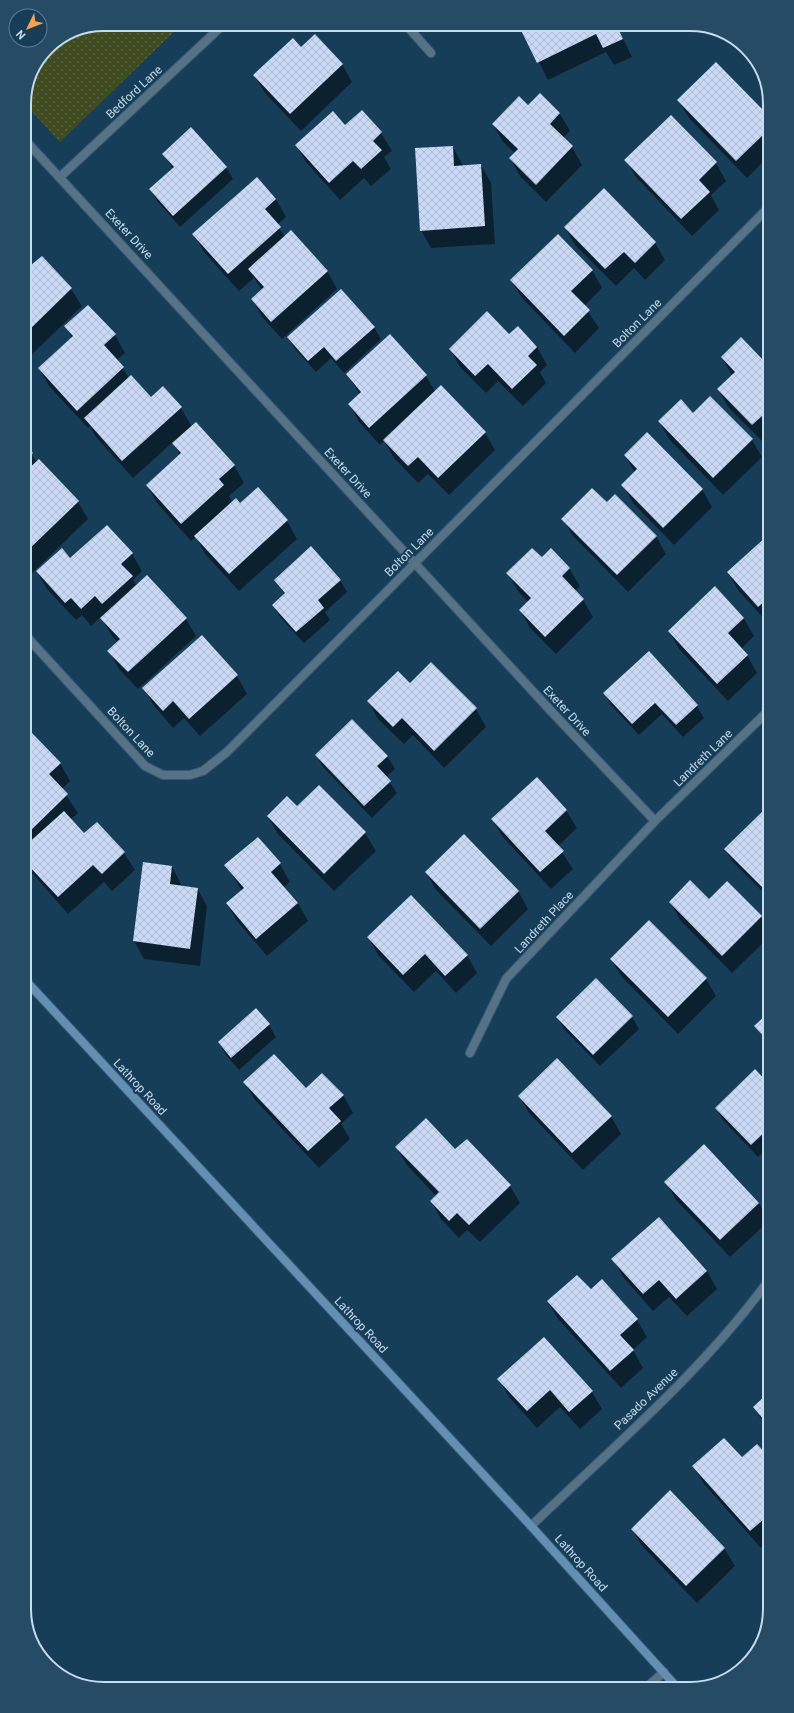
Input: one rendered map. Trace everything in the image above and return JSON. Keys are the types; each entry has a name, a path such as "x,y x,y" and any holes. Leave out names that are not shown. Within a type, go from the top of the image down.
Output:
{"main road":[{"name":"Lathrop Road","path":"31,986 531,1526 672,1682"}],"street":[{"name":"Bedford Lane","path":"60,177 216,31"},
{"path":"411,31 431,53"},
{"name":"Exeter Drive","path":"31,147 550,710 655,821"},
{"name":"Bolton Lane","path":"31,642 145,766 163,775 190,775 203,771 227,752 763,213"},
{"name":"Landreth Lane","path":"655,821 763,717"},
{"name":"Landreth Place","path":"470,1053 506,979 655,821"},
{"name":"Pasado Avenue","path":"531,1526 680,1384 748,1308 763,1288"},
{"path":"652,1682 664,1672"}],"green space":[{"path":"175,31 60,142 31,111 33,85 37,76 43,64 52,52 64,43 90,32"}],"building":[{"path":"521,31 619,31 623,39 603,48 596,34 537,63"},
{"path":"315,34 343,64 290,114 253,75 293,38 301,47"},
{"path":"716,62 763,110 763,135 736,161 677,100"},
{"path":"540,93 560,113 550,124 573,146 536,185 509,158 518,149 492,124 519,96 528,105"},
{"path":"362,110 382,132 373,141 382,150 361,169 353,161 329,183 295,145 333,111 345,125"},
{"path":"671,115 717,162 699,180 710,192 681,219 624,160"},
{"path":"191,127 227,167 173,216 149,189 174,167 162,154"},
{"path":"453,146 454,166 481,164 485,226 420,231 415,148"},
{"path":"257,177 276,199 265,209 281,227 228,274 192,234"},
{"path":"604,188 656,242 635,263 624,252 605,269 564,227"},
{"path":"291,230 328,271 271,322 251,299 264,287 248,269"},
{"path":"558,234 593,270 571,291 590,310 564,336 510,280"},
{"path":"42,256 72,288 31,328 31,265"},
{"path":"341,289 375,327 336,361 324,347 308,361 287,337"},
{"path":"88,305 116,334 104,345 124,367 77,411 38,368 73,336 64,326"},
{"path":"487,311 509,334 518,326 537,347 528,356 537,365 512,389 488,364 475,376 449,349"},
{"path":"390,334 427,375 369,428 348,404 361,392 346,374"},
{"path":"741,337 763,360 763,417 762,416 752,425 717,389 735,372 721,357"},
{"path":"131,375 151,397 163,386 182,407 122,461 84,418"},
{"path":"441,385 486,432 438,478 418,457 408,466 383,440"},
{"path":"710,396 753,439 713,478 658,421 681,399 693,413"},
{"path":"196,422 235,465 219,479 224,485 181,524 146,485 181,453 172,443"},
{"path":"647,432 703,489 663,528 621,485 637,469 624,455"},
{"path":"39,459 79,501 31,547 31,466"},
{"path":"258,487 288,520 229,574 194,536 236,498 240,503"},
{"path":"592,488 607,502 615,494 657,536 617,575 561,519"},
{"path":"107,525 133,553 121,564 133,576 102,604 95,596 81,609 71,598 65,603 36,571 62,548 70,558"},
{"path":"763,540 763,603 758,607 727,572"},
{"path":"311,546 341,580 318,600 324,608 296,632 272,605 285,593 274,580"},
{"path":"532,548 542,557 551,548 570,568 562,576 584,599 545,637 519,610 531,598 506,573"},
{"path":"147,575 187,618 128,672 107,651 120,639 100,618"},
{"path":"715,586 744,618 728,633 748,655 717,684 668,631"},
{"path":"202,635 238,675 189,719 173,701 163,711 142,688"},
{"path":"649,651 698,705 676,725 655,703 632,724 603,693"},
{"path":"431,662 477,708 434,751 402,718 393,727 367,701 398,671 410,683"},
{"path":"352,719 388,756 377,766 391,781 364,806 315,755"},
{"path":"31,732 61,763 49,774 68,794 31,830"},
{"path":"537,777 567,810 545,831 564,851 540,872 491,819"},
{"path":"319,785 366,832 324,874 267,816 287,796 297,806"},
{"path":"64,811 84,833 97,822 125,852 102,874 93,865 58,897 31,868 31,841"},
{"path":"763,811 763,888 724,849"},
{"path":"464,834 519,891 480,929 425,872"},
{"path":"258,837 281,863 271,872 298,903 256,939 226,903 244,888 224,865"},
{"path":"143,862 172,866 170,884 198,888 190,949 133,941"},
{"path":"690,880 709,899 727,881 762,916 722,956 669,902"},
{"path":"411,895 468,955 445,976 425,954 403,975 367,937"},
{"path":"649,920 707,978 668,1017 610,959"},
{"path":"596,978 633,1016 593,1055 556,1017"},
{"path":"256,1008 270,1024 231,1058 218,1042"},
{"path":"763,1018 763,1036 754,1026"},
{"path":"274,1054 306,1088 322,1073 344,1095 329,1108 341,1121 308,1151 243,1082"},
{"path":"557,1058 612,1116 572,1153 518,1096"},
{"path":"755,1069 763,1078 763,1134 751,1145 715,1108"},
{"path":"426,1118 455,1149 467,1139 511,1185 469,1225 457,1213 449,1221 430,1201 439,1192 395,1147"},
{"path":"704,1144 759,1203 720,1240 664,1182"},
{"path":"659,1217 707,1271 676,1299 659,1280 643,1294 611,1259"},
{"path":"577,1275 591,1289 602,1279 638,1319 620,1335 634,1350 610,1371 547,1301"},
{"path":"544,1337 593,1391 569,1412 550,1390 527,1411 497,1379"},
{"path":"763,1398 763,1419 753,1407"},
{"path":"724,1438 742,1457 757,1444 763,1450 763,1520 750,1531 692,1466"},
{"path":"670,1490 725,1548 686,1586 631,1529"}]}
